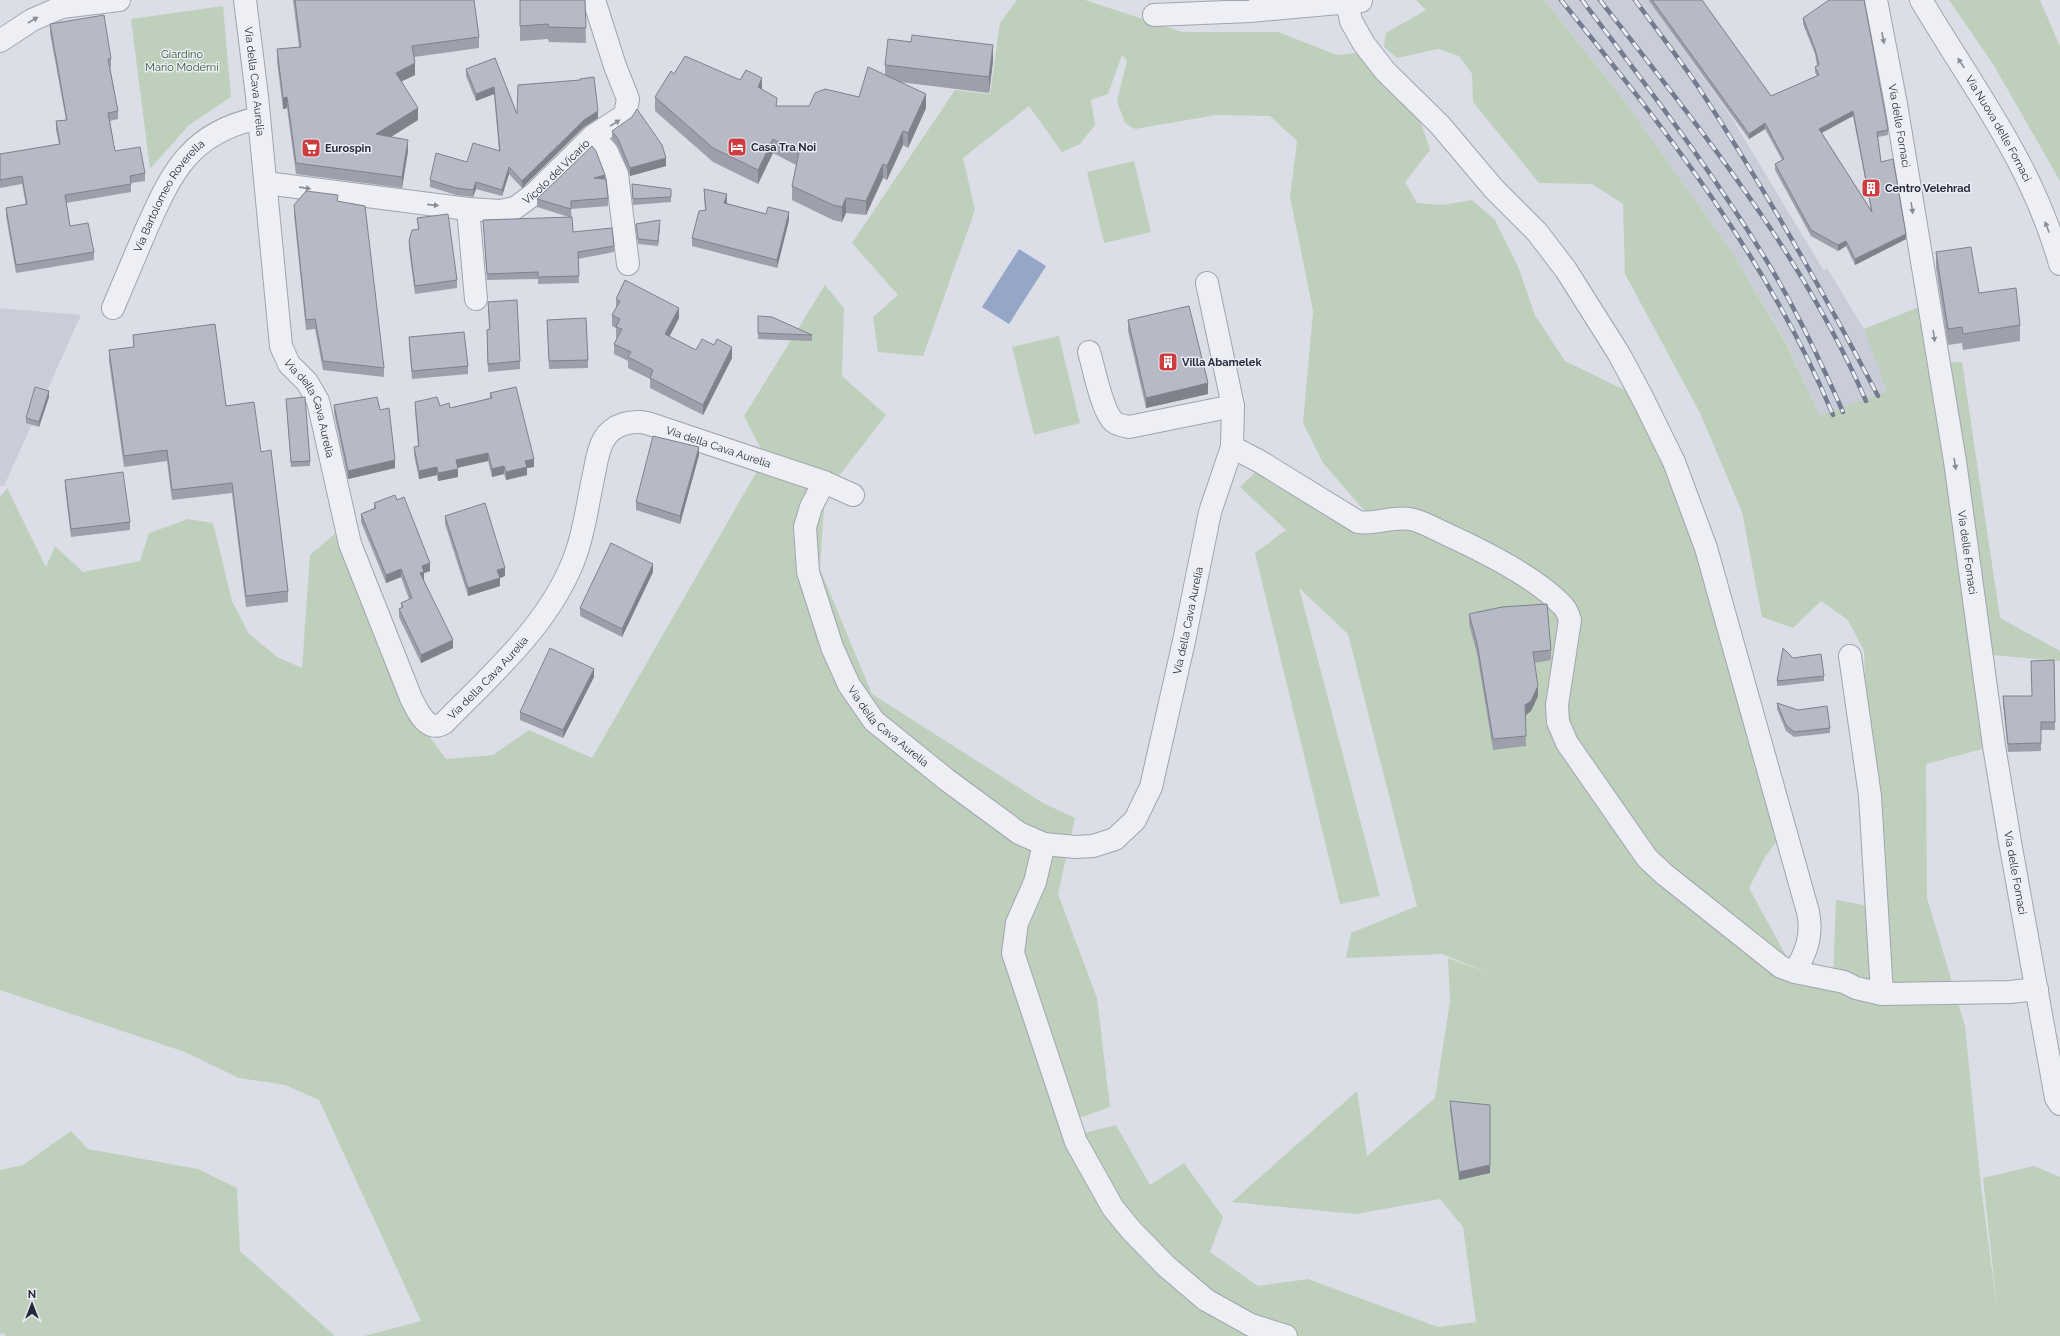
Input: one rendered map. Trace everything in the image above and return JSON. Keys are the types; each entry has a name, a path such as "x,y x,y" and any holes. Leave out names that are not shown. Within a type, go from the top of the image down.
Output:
{"street":[{"path":"0,41 42,15 68,2 86,5 119,0"},
{"name":"Via della Cava Aurelia","path":"245,0 266,183 281,346 289,364 307,382 318,401 350,544 411,698 421,717 434,726 442,725 516,649 536,625 566,577 576,555 583,531 597,458 604,440 615,427 633,422 647,423 824,482 811,507 805,527 805,546 808,572 832,647 849,684 874,721 947,780 1019,833 1044,844 1076,847 1093,846 1115,839 1134,820 1152,787 1210,512 1232,447 1233,406 1207,283"},
{"name":"Vicolo del Vicario","path":"266,183 468,209 500,211 514,208 534,194 594,136 621,119 627,110 628,99 615,66 594,0"},
{"name":"Via delle Fornaci","path":"1876,0 1896,104 1955,461 1994,746 2056,1098 2060,1104"},
{"name":"Via Nuova delle Fornaci","path":"1921,0 1984,100 2016,155 2037,200 2060,264"},
{"path":"1154,14 1250,11 1354,2 1352,21 1364,44 1385,71 1440,125 1494,189 1537,232 1566,270 1619,354 1674,462 1706,548 1808,912 1810,939 1795,972"},
{"name":"Via Bartolomeo Roverella","path":"113,308 156,206 181,163 199,145 225,128 259,118"},
{"path":"594,136 607,152 617,174 628,264"},
{"path":"468,209 476,299"},
{"path":"1089,352 1102,400 1113,421 1118,425 1129,427 1233,406"},
{"path":"1232,447 1259,461 1358,522 1365,523 1384,520 1409,519 1422,523 1513,569 1551,594 1568,613 1570,620 1557,713 1561,731 1567,743 1639,848 1656,867 1780,967 1795,972 1834,979 1868,992 1882,994 2010,992 2037,990"},
{"path":"824,482 853,495"},
{"path":"1850,656 1870,796 1882,994"},
{"path":"1044,844 1035,882 1017,923 1014,952 1076,1142 1113,1208 1166,1266 1206,1300 1251,1325 1286,1336"},
{"path":"1035,882 1050,862 1076,847"}],"shaded area":[{"path":"1544,0 1648,0 1730,115 1824,271 1827,268 1864,329 1888,391 1820,417 1786,342 1732,252 1623,99"},
{"path":"0,308 81,315 4,486 0,486"}],"green space":[{"path":"1017,0 1085,0 1182,32 1278,32 1337,55 1362,52 1420,120 1430,150 1405,182 1417,203 1443,205 1472,200 1495,220 1519,269 1535,315 1565,361 1643,399 1674,462 1784,832 1765,857 1749,888 1795,972 1833,979 1836,900 1875,907 1864,651 1848,620 1821,601 1793,628 1762,617 1742,512 1700,413 1625,274 1623,204 1592,184 1539,183 1473,102 1472,74 1459,56 1438,49 1397,58 1384,47 1386,33 1426,10 1416,0 1544,0 1623,99 1732,252 1786,343 1820,416 1887,391 1864,329 1929,303 1938,363 1962,362 2000,618 2060,651 2060,661 1982,654 1994,746 1926,764 1927,898 1965,1026 1981,1186 1997,1309 1983,1178 2034,1166 2060,1177 2060,1336 364,1336 421,1321 319,1100 285,1085 239,1078 185,1052 0,990 0,497 7,488 46,567 55,546 83,572 140,561 149,533 188,519 213,523 232,601 249,634 277,657 302,668 310,555 335,534 418,721 446,759 493,755 529,730 592,758 765,457 744,416 825,285 844,308 842,376 886,415 825,494 820,569 872,694 1043,803 1075,818 1058,894 1097,998 1110,1107 1082,1117 1056,1111 1064,1138 1116,1125 1150,1185 1184,1163 1223,1217 1210,1252 1258,1286 1308,1279 1438,1327 1476,1322 1463,1227 1440,1199 1355,1214 1232,1202 1357,1091 1367,1156 1435,1098 1450,1001 1448,958 1494,975 1442,954 1346,958 1351,933 1417,906 1348,634 1299,588 1380,896 1340,904 1255,553 1286,530 1240,487 1268,460 1375,523 1323,463 1303,423 1313,311 1290,197 1297,141 1270,116 1216,115 1135,129 1125,123 1117,101 1127,60 1122,55 1108,94 1091,100 1095,125 1080,144 1062,152 1029,106 963,158 975,210 923,356 878,352 873,317 898,295 852,243 955,90 990,94 1000,23"},
{"path":"1949,0 2040,0 2060,46 2060,181 1993,64"},
{"name":"Giardino Mario Moderni","path":"223,6 231,97 189,125 150,169 131,19"},
{"path":"1134,161 1151,232 1104,243 1087,172"},
{"path":"1059,336 1080,423 1034,435 1012,347"},
{"path":"71,1131 88,1149 198,1169 237,1188 240,1251 335,1336 5,1336 5,1334 0,1333 0,1170 23,1165"}],"water":[{"path":"1019,249 1046,266 1009,324 982,307"}],"building":[{"path":"295,0 474,0 479,37 412,46 415,63 396,73 418,108 376,134 408,140 402,177 296,163 287,97 283,98 277,49 301,47"},
{"path":"520,0 585,0 586,28 549,27 548,24 520,26"},
{"path":"1652,0 1702,0 1771,96 1819,75 1815,67 1819,65 1815,49 1803,18 1829,0 1864,0 1888,130 1877,132 1881,162 1893,159 1906,234 1855,259 1846,241 1838,245 1811,230 1775,164 1784,159 1765,123 1749,134","holes":["1853,111 1872,212 1819,129"]},
{"path":"104,15 111,59 108,59 118,111 108,113 115,151 140,147 145,173 130,176 131,184 65,195 70,226 88,223 94,252 16,265 6,208 27,204 22,176 0,180 0,154 60,144 56,121 67,120 50,24"},
{"path":"912,35 993,45 989,77 885,65 888,39 911,42"},
{"name":"Casa Tra Noi","path":"685,56 740,80 746,70 762,78 758,87 777,98 776,106 809,106 815,93 825,89 859,97 868,67 926,94 908,133 903,131 887,166 883,164 866,201 846,198 842,207 833,205 792,186 799,152 773,139 758,170 713,148 655,97 671,71 674,74"},
{"path":"495,58 517,114 518,85 580,80 594,77 598,111 584,120 522,181 509,167 502,190 476,182 473,190 456,188 430,180 436,153 467,162 473,143 500,151 494,87 476,94 466,69"},
{"path":"637,109 662,145 666,158 630,168 618,139 612,131 632,117"},
{"path":"592,146 596,151 605,175 594,178 606,179 608,198 571,201 571,209 537,199"},
{"path":"632,184 671,189 671,197 633,199"},
{"path":"704,189 727,194 724,203 766,214 768,207 789,212 777,260 692,238 699,211 706,210"},
{"path":"306,191 338,195 337,201 365,206 384,368 323,361 315,319 306,320 294,205"},
{"path":"448,214 457,280 415,286 409,241 412,230 419,229 417,218"},
{"path":"572,217 573,232 612,228 614,246 578,252 579,276 538,277 538,272 487,274 483,220"},
{"path":"660,220 658,241 638,239 636,224"},
{"path":"1971,247 1979,293 2016,288 2020,325 1963,334 1962,327 1948,329 1936,252"},
{"path":"625,280 679,308 665,334 696,350 702,339 714,345 717,339 732,347 703,405 650,378 653,370 628,357 631,352 614,344 622,329 616,327 620,319 612,315 620,301 616,299"},
{"path":"517,300 520,361 488,364 487,330 490,329 488,302"},
{"name":"Villa Abamelek","path":"1189,306 1208,383 1146,398 1128,320"},
{"path":"758,316 772,317 812,335 758,333"},
{"path":"586,318 588,360 549,361 547,320"},
{"path":"215,324 226,406 254,402 261,452 271,450 288,591 246,596 232,483 172,490 167,450 124,456 109,350 134,347 133,335"},
{"path":"464,332 468,366 412,371 409,337"},
{"path":"35,387 49,391 39,422 26,418"},
{"path":"516,387 534,459 525,461 527,467 506,472 504,466 492,469 488,453 456,460 458,469 438,473 437,467 419,471 414,447 419,446 415,402 437,397 440,406 449,403 450,408 492,398 490,393"},
{"path":"305,397 310,461 291,462 286,399"},
{"path":"377,397 380,410 389,408 395,460 348,471 334,405"},
{"path":"653,436 699,447 680,516 636,502"},
{"path":"123,472 130,522 71,529 65,480"},
{"path":"395,495 397,500 404,497 430,563 422,566 424,572 420,573 453,640 421,655 399,609 403,607 401,603 412,598 401,569 386,575 361,514 376,508 374,503"},
{"path":"485,503 505,568 497,570 500,578 468,588 445,516"},
{"path":"611,543 653,564 622,629 580,608"},
{"path":"1547,604 1551,650 1533,652 1538,686 1531,701 1525,705 1526,736 1493,739 1477,643 1469,614 1502,607"},
{"path":"550,648 594,669 563,730 520,712"},
{"path":"1783,648 1793,658 1821,654 1824,676 1777,681"},
{"path":"2054,660 2055,722 2041,722 2041,743 2008,744 2003,696 2032,696 2031,661"},
{"path":"1777,703 1798,710 1827,706 1830,728 1794,732 1786,725"},
{"path":"1450,1101 1490,1105 1490,1165 1459,1172"}],"railway":[{"path":"1561,0 1638,97 1712,198 1778,303 1807,358 1833,415"},
{"path":"1582,0 1680,131 1749,233 1781,285 1800,321 1843,412"},
{"path":"1600,0 1746,192 1811,293 1840,346 1866,401"},
{"path":"1635,0 1691,77 1747,164 1814,279 1878,396"}],"place":[{"name":"Casa Tra Noi","path":"737,147"},
{"name":"Eurospin","path":"311,148"},
{"name":"Centro Velehrad","path":"1871,188"},
{"name":"Villa Abamelek","path":"1168,362"}]}
